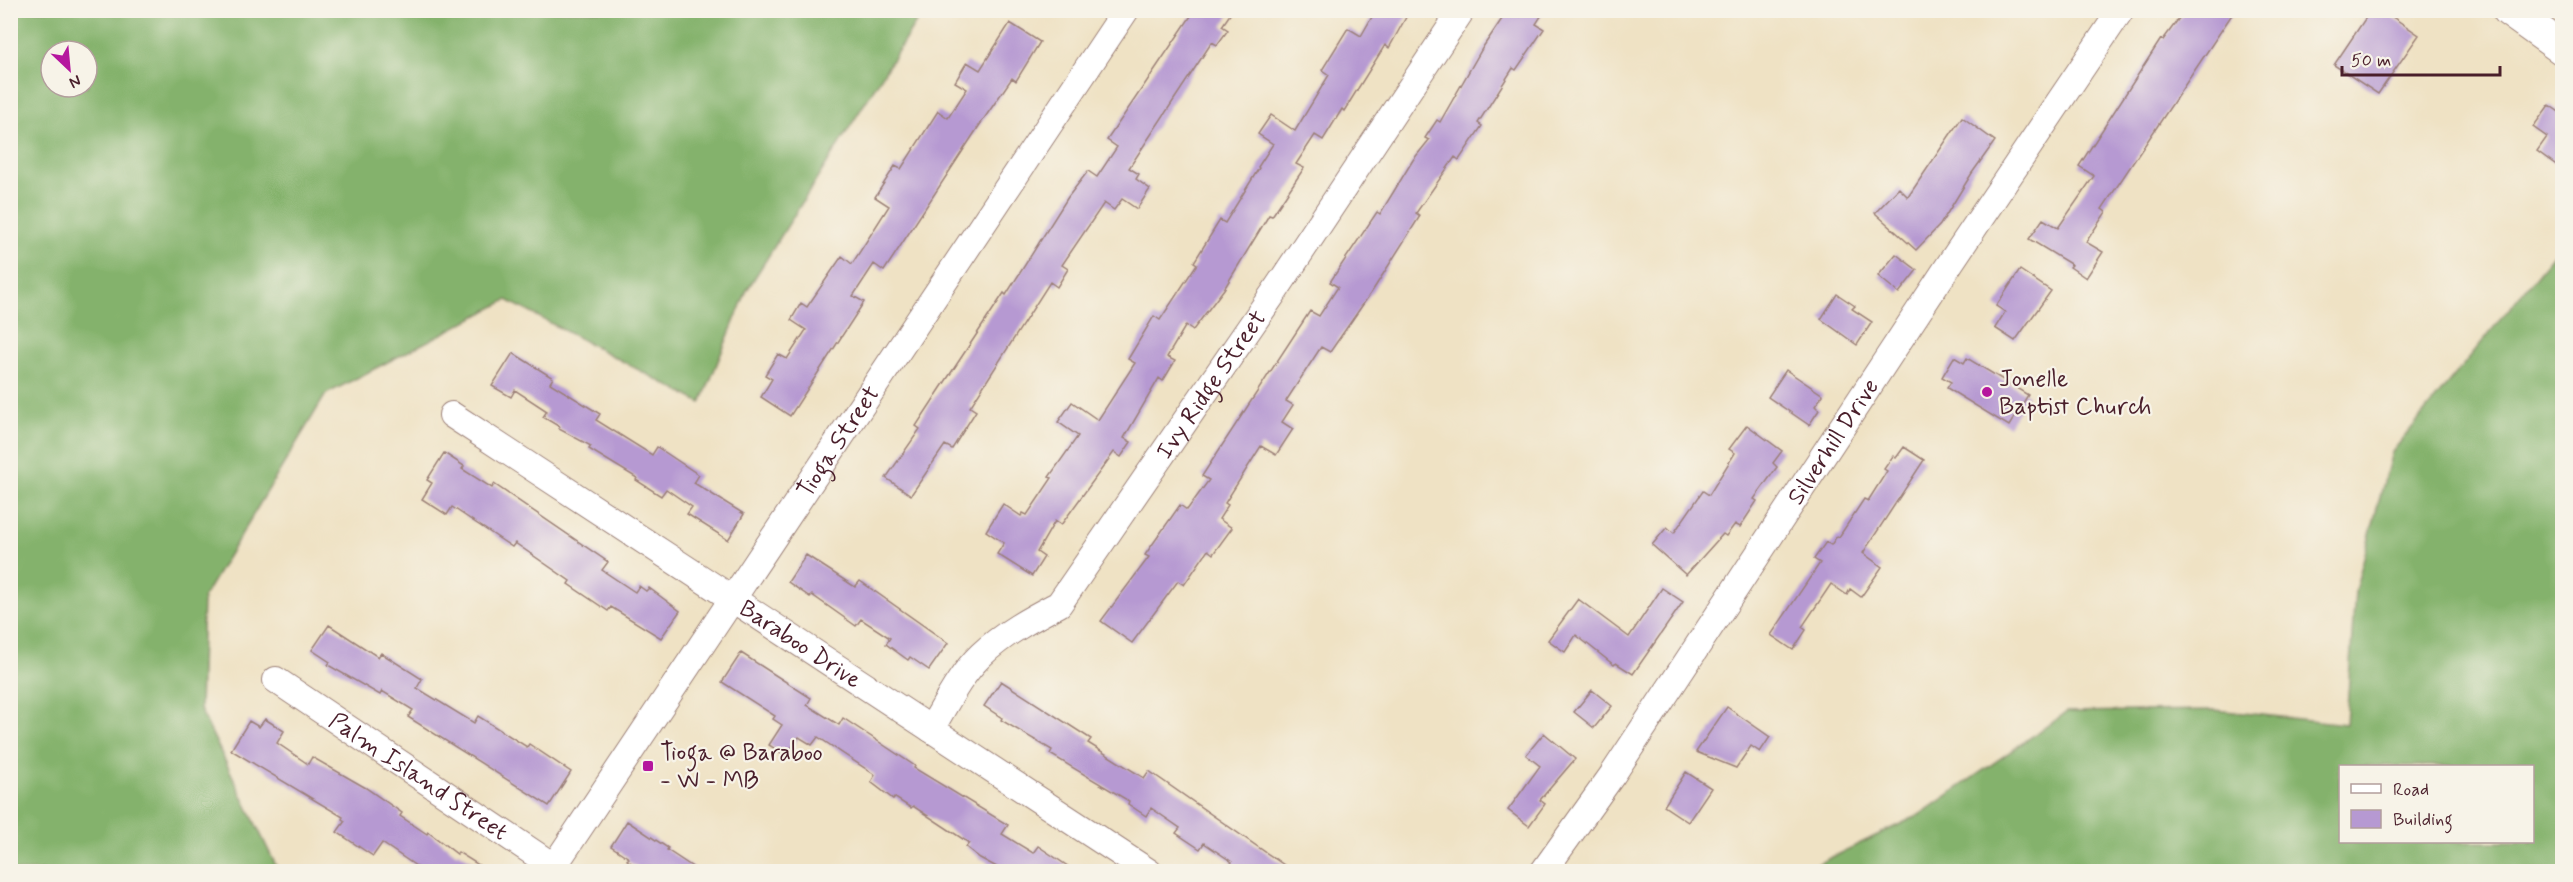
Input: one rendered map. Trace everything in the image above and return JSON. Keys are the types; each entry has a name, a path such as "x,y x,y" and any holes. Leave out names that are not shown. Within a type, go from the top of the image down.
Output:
{"main road":[{"path":"2509,10 2562,48"}],"street":[{"name":"Tioga Street","path":"555,870 821,463 1126,10"},
{"name":"Ivy Ridge Street","path":"931,729 958,684 981,656 1028,621 1059,604 1273,294 1462,10"},
{"name":"Silverhill Drive","path":"1543,872 1613,774 1945,271 2121,10"},
{"name":"Baraboo Drive","path":"453,415 1149,872"},
{"name":"Palm Island Street","path":"276,681 555,870"}],"green space":[{"path":"10,11 923,11 747,290 701,403 507,300 326,394 203,598 200,709 279,872 11,871"},
{"path":"2562,244 2562,871 1803,871 1919,815 2067,712 2215,710 2346,724 2355,591 2392,452"}],"building":[{"path":"1195,10 1233,10 1222,26 1228,30 1217,45 1212,42 1129,168 1139,174 1136,179 1150,189 1137,209 1122,199 1114,210 1104,203 1062,265 1068,269 1057,287 1050,282 970,407 976,411 952,449 945,445 911,495 886,478 920,429 916,426 1004,293 1006,295 1068,197 1088,171 1097,177 1117,147 1107,140"},
{"path":"1376,10 1410,10 1389,48 1385,45 1323,140 1315,135 1296,164 1304,168 1272,216 1269,215 1224,289 1193,330 1186,325 1167,357 1175,361 1163,381 1159,378 1124,438 1131,442 1121,457 1114,452 1061,525 1055,521 1037,552 1044,557 1032,576 997,554 1004,543 986,531 1003,504 1021,516 1023,513 1027,515 1052,478 1049,477 1078,436 1058,422 1072,402 1098,420 1135,363 1128,359 1154,316 1160,320 1197,264 1194,262 1220,220 1225,223 1273,144 1258,134 1271,115 1295,131 1329,75 1322,70 1348,28 1361,36"},
{"path":"1508,10 1545,10 1536,24 1544,29 1516,70 1513,68 1478,123 1482,126 1459,160 1455,157 1416,213 1420,216 1330,352 1321,347 1286,401 1293,405 1282,422 1293,429 1276,455 1261,446 1225,503 1228,505 1219,519 1232,528 1213,554 1208,550 1184,585 1178,581 1132,643 1101,621 1149,557 1145,555 1180,505 1187,510 1209,480 1202,476 1310,311 1319,316 1338,287 1330,282 1377,212 1380,214 1413,160 1429,140 1425,138 1437,120 1440,122 1483,47"},
{"path":"2185,10 2235,10 2102,209 2106,212 2086,242 2103,252 2086,278 2070,267 2072,265 2029,239 2043,219 2058,228 2094,176 2079,166 2161,39 2163,40"},
{"path":"2371,10 2382,10 2419,35 2378,94 2334,65"},
{"path":"1010,23 1040,42 1016,81 1012,78 979,126 884,271 874,264 853,296 864,302 790,416 761,397 772,379 765,375 778,354 787,359 806,330 791,320 801,303 807,307 842,256 852,264 889,206 875,197 895,166 901,169 938,111 948,118 967,89 955,82 967,62 980,70"},
{"path":"2549,105 2562,114 2562,169 2537,151 2547,137 2533,127"},
{"path":"1962,117 1995,141 1940,225 1916,250 1875,213 1899,188 1908,197"},
{"path":"1896,254 1917,270 1899,293 1878,276"},
{"path":"2020,270 2051,291 2015,341 1995,328 2005,312 1996,306"},
{"path":"1837,294 1855,306 1852,309 1872,322 1857,345 1821,319"},
{"path":"513,353 553,378 550,383 600,414 596,420 652,455 657,447 699,475 694,483 744,514 728,540 687,514 692,507 666,489 661,496 636,480 637,478 589,449 591,446 559,429 560,427 543,417 547,411 515,390 511,397 492,386"},
{"name":"Jonelle Baptist Church","path":"1954,357 1964,363 1967,358 2028,395 2009,426 1947,388 1951,382 1942,377"},
{"path":"1786,370 1823,395 1815,406 1819,410 1809,425 1768,397"},
{"path":"1747,425 1782,451 1773,463 1777,467 1754,499 1757,501 1740,527 1735,524 1726,536 1723,534 1686,575 1652,545 1667,527 1674,533 1703,491 1709,495 1735,453 1729,449"},
{"path":"1904,447 1924,460 1863,553 1882,567 1861,597 1850,589 1847,595 1831,584 1802,627 1806,630 1793,650 1771,635 1820,563 1814,559 1826,542 1831,545 1837,536 1839,537 1864,499 1868,501 1887,471 1884,469 1893,456 1896,458"},
{"path":"444,453 464,466 462,469 492,488 494,484 608,562 602,570 635,592 639,586 646,591 649,588 680,611 661,638 611,607 608,611 568,584 570,581 515,543 512,547 452,507 447,515 422,499 432,483 427,480"},
{"path":"806,555 855,587 860,581 948,643 929,670 910,657 908,660 886,644 890,638 861,619 856,626 812,595 810,597 788,582"},
{"path":"1662,588 1683,602 1633,674 1616,663 1614,665 1576,635 1565,652 1548,640 1578,599 1629,637"},
{"path":"329,625 378,657 381,653 422,679 417,688 474,723 478,716 527,747 529,744 571,772 549,806 408,717 413,710 382,691 380,695 328,665 330,662 312,650"},
{"path":"741,653 811,698 807,705 839,725 843,718 915,766 914,768 1008,825 1002,834 1033,853 1038,846 1075,871 1004,871 980,858 966,847 969,843 913,806 911,808 894,797 893,799 871,782 875,775 818,737 812,745 799,737 786,756 769,745 782,725 773,719 775,716 722,682"},
{"path":"1001,681 1091,739 1088,743 1144,778 1149,771 1294,872 1226,872 1232,862 1204,843 1200,849 1176,833 1180,828 1151,808 1146,816 1128,804 1129,801 1050,754 1052,750 1001,720 1002,718 984,706"},
{"path":"1592,690 1612,706 1594,728 1574,712"},
{"path":"1727,707 1770,737 1760,752 1751,746 1736,768 1696,752"},
{"path":"265,719 284,731 277,743 308,764 312,757 366,788 402,813 400,816 427,834 428,832 457,854 458,852 490,872 425,872 382,843 373,856 337,832 345,821 343,817 231,750 249,721 259,727"},
{"path":"1544,733 1575,759 1540,800 1545,804 1529,826 1508,810 1540,766 1526,755"},
{"path":"1686,772 1711,788 1688,822 1664,806"},
{"path":"627,821 700,872 644,872 611,846"}],"place":[{"name":"Jonelle Baptist Church","path":"1987,392"},
{"name":"Tioga @ Baraboo - W - MB","path":"648,766"}]}
